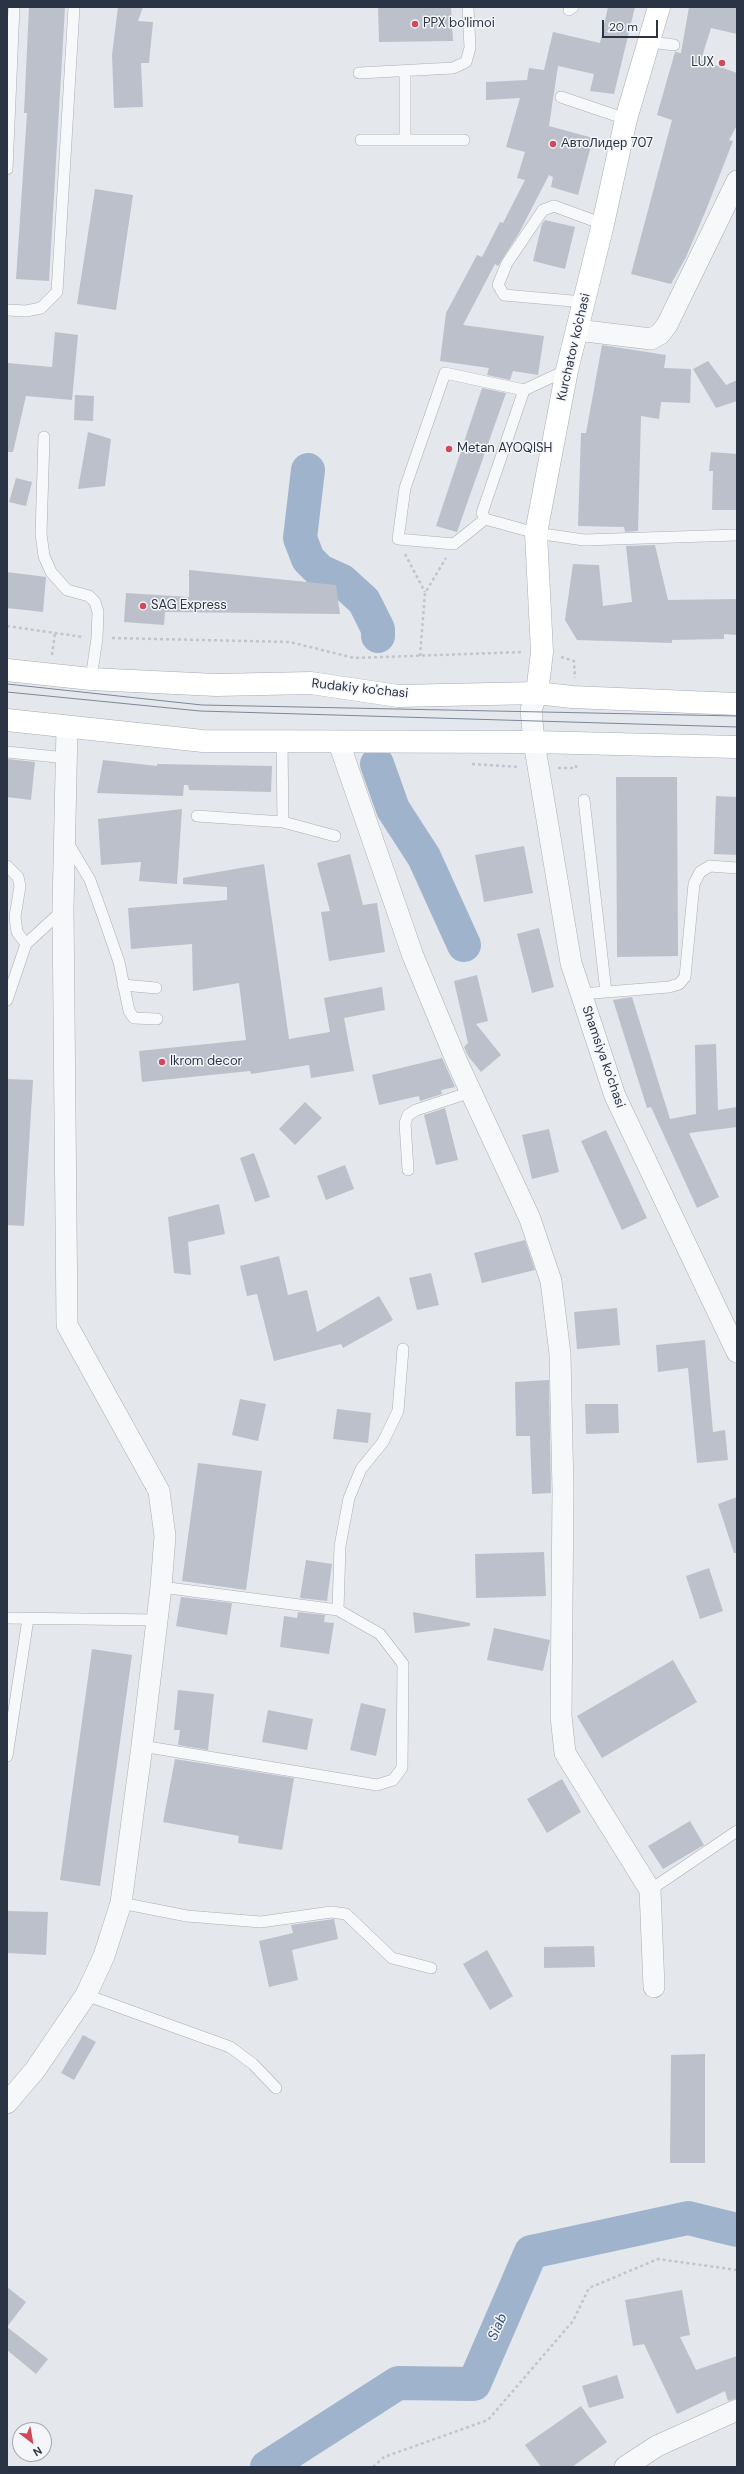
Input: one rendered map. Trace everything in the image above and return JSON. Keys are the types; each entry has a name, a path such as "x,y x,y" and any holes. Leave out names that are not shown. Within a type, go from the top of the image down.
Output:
{"main road":[{"name":"Kurchatov ko'chasi","path":"537,693 542,652 536,533 567,370 603,224 626,119 650,42 659,7"},
{"name":"Rudakiy ko'chasi","path":"7,670 91,679 216,685 311,683 398,696 537,693 572,697 737,704"},
{"path":"7,720 67,728 203,741 339,743 534,742 737,747"}],"street":[{"path":"577,330 651,339 660,334 667,325 737,181"},
{"name":"Shamsiya ko'chasi","path":"537,693 531,710 534,742 571,963 615,1096 737,1352"},
{"path":"7,2103 35,2070 86,1995 104,1956 121,1903 142,1746 161,1587 165,1536 159,1491 67,1325 63,909 67,728"},
{"path":"339,743 413,956 471,1092 530,1219 551,1281 560,1354 563,1491 561,1716 565,1753 650,1890 654,1987"},
{"path":"624,2467 657,2446 737,2410"}],"lane":[{"path":"7,169 14,7"},
{"path":"7,310 26,311 41,308 57,292 74,7"},
{"path":"359,73 453,68 466,62 470,48 468,7"},
{"path":"650,42 674,45"},
{"path":"405,71 405,140"},
{"path":"561,97 626,119"},
{"path":"361,140 464,140"},
{"path":"584,302 504,295 498,285 507,263 543,210 554,206 603,224"},
{"path":"485,519 454,544 398,539 405,488 445,373 524,390 567,370"},
{"path":"524,390 482,513 485,519 536,533 584,540 737,535"},
{"path":"44,437 41,534 44,556 51,572 67,590 89,596 95,602 98,612 97,638 91,679"},
{"path":"282,742 283,822"},
{"path":"7,752 67,758"},
{"path":"584,800 606,992"},
{"path":"197,816 283,822 335,836"},
{"path":"65,837 90,880 119,962 129,1011 134,1018 157,1019"},
{"path":"7,866 18,877 20,886 15,917 17,932 26,944"},
{"path":"581,994 679,984 685,977 694,884 700,872 710,866 737,868"},
{"path":"7,1000 26,944 63,909"},
{"path":"123,985 156,988"},
{"path":"408,1170 405,1123 408,1115 416,1110 471,1092"},
{"path":"338,1610 340,1546 349,1498 361,1469 383,1442 398,1411 403,1348"},
{"path":"142,1746 377,1785 393,1780 402,1768 403,1664 380,1634 338,1610 161,1587"},
{"path":"7,1618 157,1620"},
{"path":"7,1756 28,1619"},
{"path":"650,1890 737,1831"},
{"path":"121,1903 187,1916 260,1922 331,1912 346,1914 392,1958 431,1968"},
{"path":"86,1995 230,2047 253,2064 276,2088"}],"path":[{"path":"398,539 425,593"},
{"path":"420,656 425,593 454,544"},
{"path":"373,2467 384,2457 488,2420 572,2321 588,2288 658,2259 737,2270"}],"building":[{"path":"29,7 65,7 49,281 16,279 27,113 24,113"},
{"path":"118,7 143,7 138,21 153,22 149,63 141,63 143,107 114,108 112,55"},
{"name":"PPX bo'limoi","path":"378,7 451,7 453,41 379,42"},
{"path":"608,7 635,7 614,94 590,91 594,74 558,66 549,126 593,138 578,195 551,187 553,177 549,175 519,233 498,266 495,264 463,325 544,336 538,375 513,371 510,380 487,375 489,368 440,361 446,313 477,255 482,257 500,222 503,223 525,180 517,178 525,152 506,147 520,98 486,100 486,82 527,80 529,68 544,70 553,32 600,43"},
{"path":"689,7 737,7 737,34 711,28 701,60 737,73 737,125 729,140 733,141 706,210 686,257 671,284 631,274 672,120 657,115 675,52 681,53"},
{"path":"95,189 133,195 116,310 77,304"},
{"path":"545,220 575,227 565,269 533,261 542,224"},
{"path":"55,332 78,335 72,400 26,396 13,452 7,452 7,363 52,367"},
{"path":"602,345 666,355 664,368 691,369 690,403 661,402 659,419 641,416 638,531 625,532 624,527 578,526 581,433 586,433"},
{"path":"708,361 726,385 737,380 737,401 716,408 693,369"},
{"path":"482,388 506,393 457,532 436,526"},
{"path":"75,395 94,396 93,421 74,420"},
{"path":"88,432 111,439 105,486 78,489"},
{"path":"711,452 737,454 736,510 712,510 713,471 709,471"},
{"path":"16,478 32,482 26,506 9,502"},
{"path":"655,545 668,600 737,599 737,635 724,634 724,639 672,640 672,643 577,640 565,620 573,564 599,565 603,606 632,602 626,546"},
{"path":"189,570 336,585 340,614 165,612 164,625 124,622 126,593 189,597"},
{"path":"7,572 46,577 43,612 7,608"},
{"path":"7,759 35,762 31,800 7,797"},
{"path":"103,760 157,766 157,764 272,766 271,792 189,790 188,785 184,785 183,796 97,793"},
{"path":"616,777 677,777 678,956 617,957"},
{"path":"716,796 737,797 737,855 714,854"},
{"path":"182,809 177,884 139,881 141,862 101,865 98,819"},
{"path":"524,846 533,893 484,902 475,855"},
{"path":"350,854 363,905 377,903 385,952 329,961 321,912 330,911 317,863"},
{"path":"264,864 289,1039 330,1032 324,998 382,987 385,1010 344,1018 354,1071 311,1078 309,1065 251,1074 250,1071 142,1082 139,1051 246,1040 239,983 193,991 192,944 131,949 128,908 227,900 227,887 183,884 183,878"},
{"path":"539,928 554,987 532,993 517,934"},
{"path":"477,975 488,1021 476,1024 501,1055 481,1072 468,1056 464,1047 468,1043 454,981"},
{"path":"632,997 670,1119 696,1114 695,1045 716,1044 718,1110 737,1107 737,1127 689,1133 719,1197 697,1208 651,1107 647,1108 613,1000"},
{"path":"442,1058 455,1087 441,1090 442,1094 420,1101 419,1096 379,1105 372,1075"},
{"path":"7,1079 33,1080 24,1226 7,1225"},
{"path":"305,1102 322,1118 295,1145 279,1129"},
{"path":"445,1108 458,1160 436,1165 424,1115"},
{"path":"549,1129 559,1172 532,1179 522,1135"},
{"path":"606,1130 647,1218 622,1230 581,1141"},
{"path":"254,1153 270,1197 255,1202 240,1158"},
{"path":"345,1165 354,1189 326,1200 317,1176"},
{"path":"219,1204 225,1234 188,1242 191,1275 174,1273 168,1217"},
{"path":"525,1240 535,1270 482,1283 474,1253"},
{"path":"279,1256 288,1295 307,1290 317,1332 379,1296 393,1320 343,1348 341,1344 274,1361 257,1294 247,1296 240,1266"},
{"path":"431,1273 439,1305 417,1310 409,1278"},
{"path":"617,1308 620,1345 577,1349 574,1312"},
{"path":"705,1340 713,1432 725,1430 728,1460 697,1463 688,1368 658,1372 656,1345"},
{"path":"549,1380 551,1493 532,1494 530,1436 516,1436 515,1382"},
{"path":"240,1399 266,1404 258,1441 232,1435"},
{"path":"585,1404 618,1404 619,1433 586,1434"},
{"path":"337,1409 371,1413 368,1443 333,1439"},
{"path":"198,1463 262,1471 246,1590 182,1581"},
{"path":"737,1497 737,1553 734,1553 718,1504"},
{"path":"544,1552 546,1596 476,1598 475,1554"},
{"path":"306,1560 332,1564 327,1601 300,1598"},
{"path":"709,1568 723,1611 700,1619 686,1576"},
{"path":"181,1597 232,1603 227,1635 176,1626"},
{"path":"298,1612 325,1615 324,1622 334,1623 329,1654 280,1647 284,1616 297,1618"},
{"path":"413,1612 470,1623 470,1626 415,1633"},
{"path":"494,1628 550,1640 543,1671 487,1660"},
{"path":"92,1649 132,1655 100,1886 60,1880"},
{"path":"673,1660 697,1702 602,1758 577,1716"},
{"path":"178,1690 214,1694 208,1750 178,1745 180,1730 174,1730"},
{"path":"361,1703 386,1709 376,1756 350,1750"},
{"path":"268,1710 313,1719 307,1750 262,1742"},
{"path":"175,1759 294,1778 282,1850 238,1843 239,1836 163,1822"},
{"path":"562,1779 581,1812 547,1833 527,1799"},
{"path":"690,1821 704,1845 663,1869 648,1846"},
{"path":"7,1911 48,1912 46,1955 7,1953"},
{"path":"334,1919 338,1939 292,1950 298,1980 269,1987 259,1941 293,1933 291,1925"},
{"path":"594,1946 595,1967 544,1968 544,1947"},
{"path":"487,1950 513,1996 490,2010 463,1964"},
{"path":"83,2035 96,2042 74,2080 61,2073"},
{"path":"705,2054 705,2163 670,2163 671,2055"},
{"path":"7,2287 26,2302 7,2327"},
{"path":"682,2290 690,2335 680,2337 696,2370 737,2356 737,2398 728,2401 725,2391 677,2414 644,2344 633,2346 625,2300"},
{"path":"7,2327 48,2359 36,2374 7,2350"},
{"path":"617,2375 624,2398 589,2408 582,2386"},
{"path":"581,2406 607,2442 572,2467 541,2467 525,2445"}],"waterway":[{"path":"308,470 300,538 308,559 320,571 342,581 364,601 378,629 378,636"},
{"path":"377,764 393,809 424,857 464,945"},
{"name":"Siab","path":"267,2467 398,2383 474,2384 531,2252 688,2218 737,2230"}],"tram line":[{"path":"7,684 202,705 737,716"},
{"path":"7,692 200,711 737,727"}],"place":[{"name":"PPX bo'limoi","path":"415,24"},
{"name":"LUX","path":"722,63"},
{"name":"АвтоЛидер 707","path":"553,144"},
{"name":"Metan AYOQISH","path":"449,449"},
{"name":"SAG Express","path":"143,606"},
{"name":"Ikrom decor","path":"162,1062"}]}
